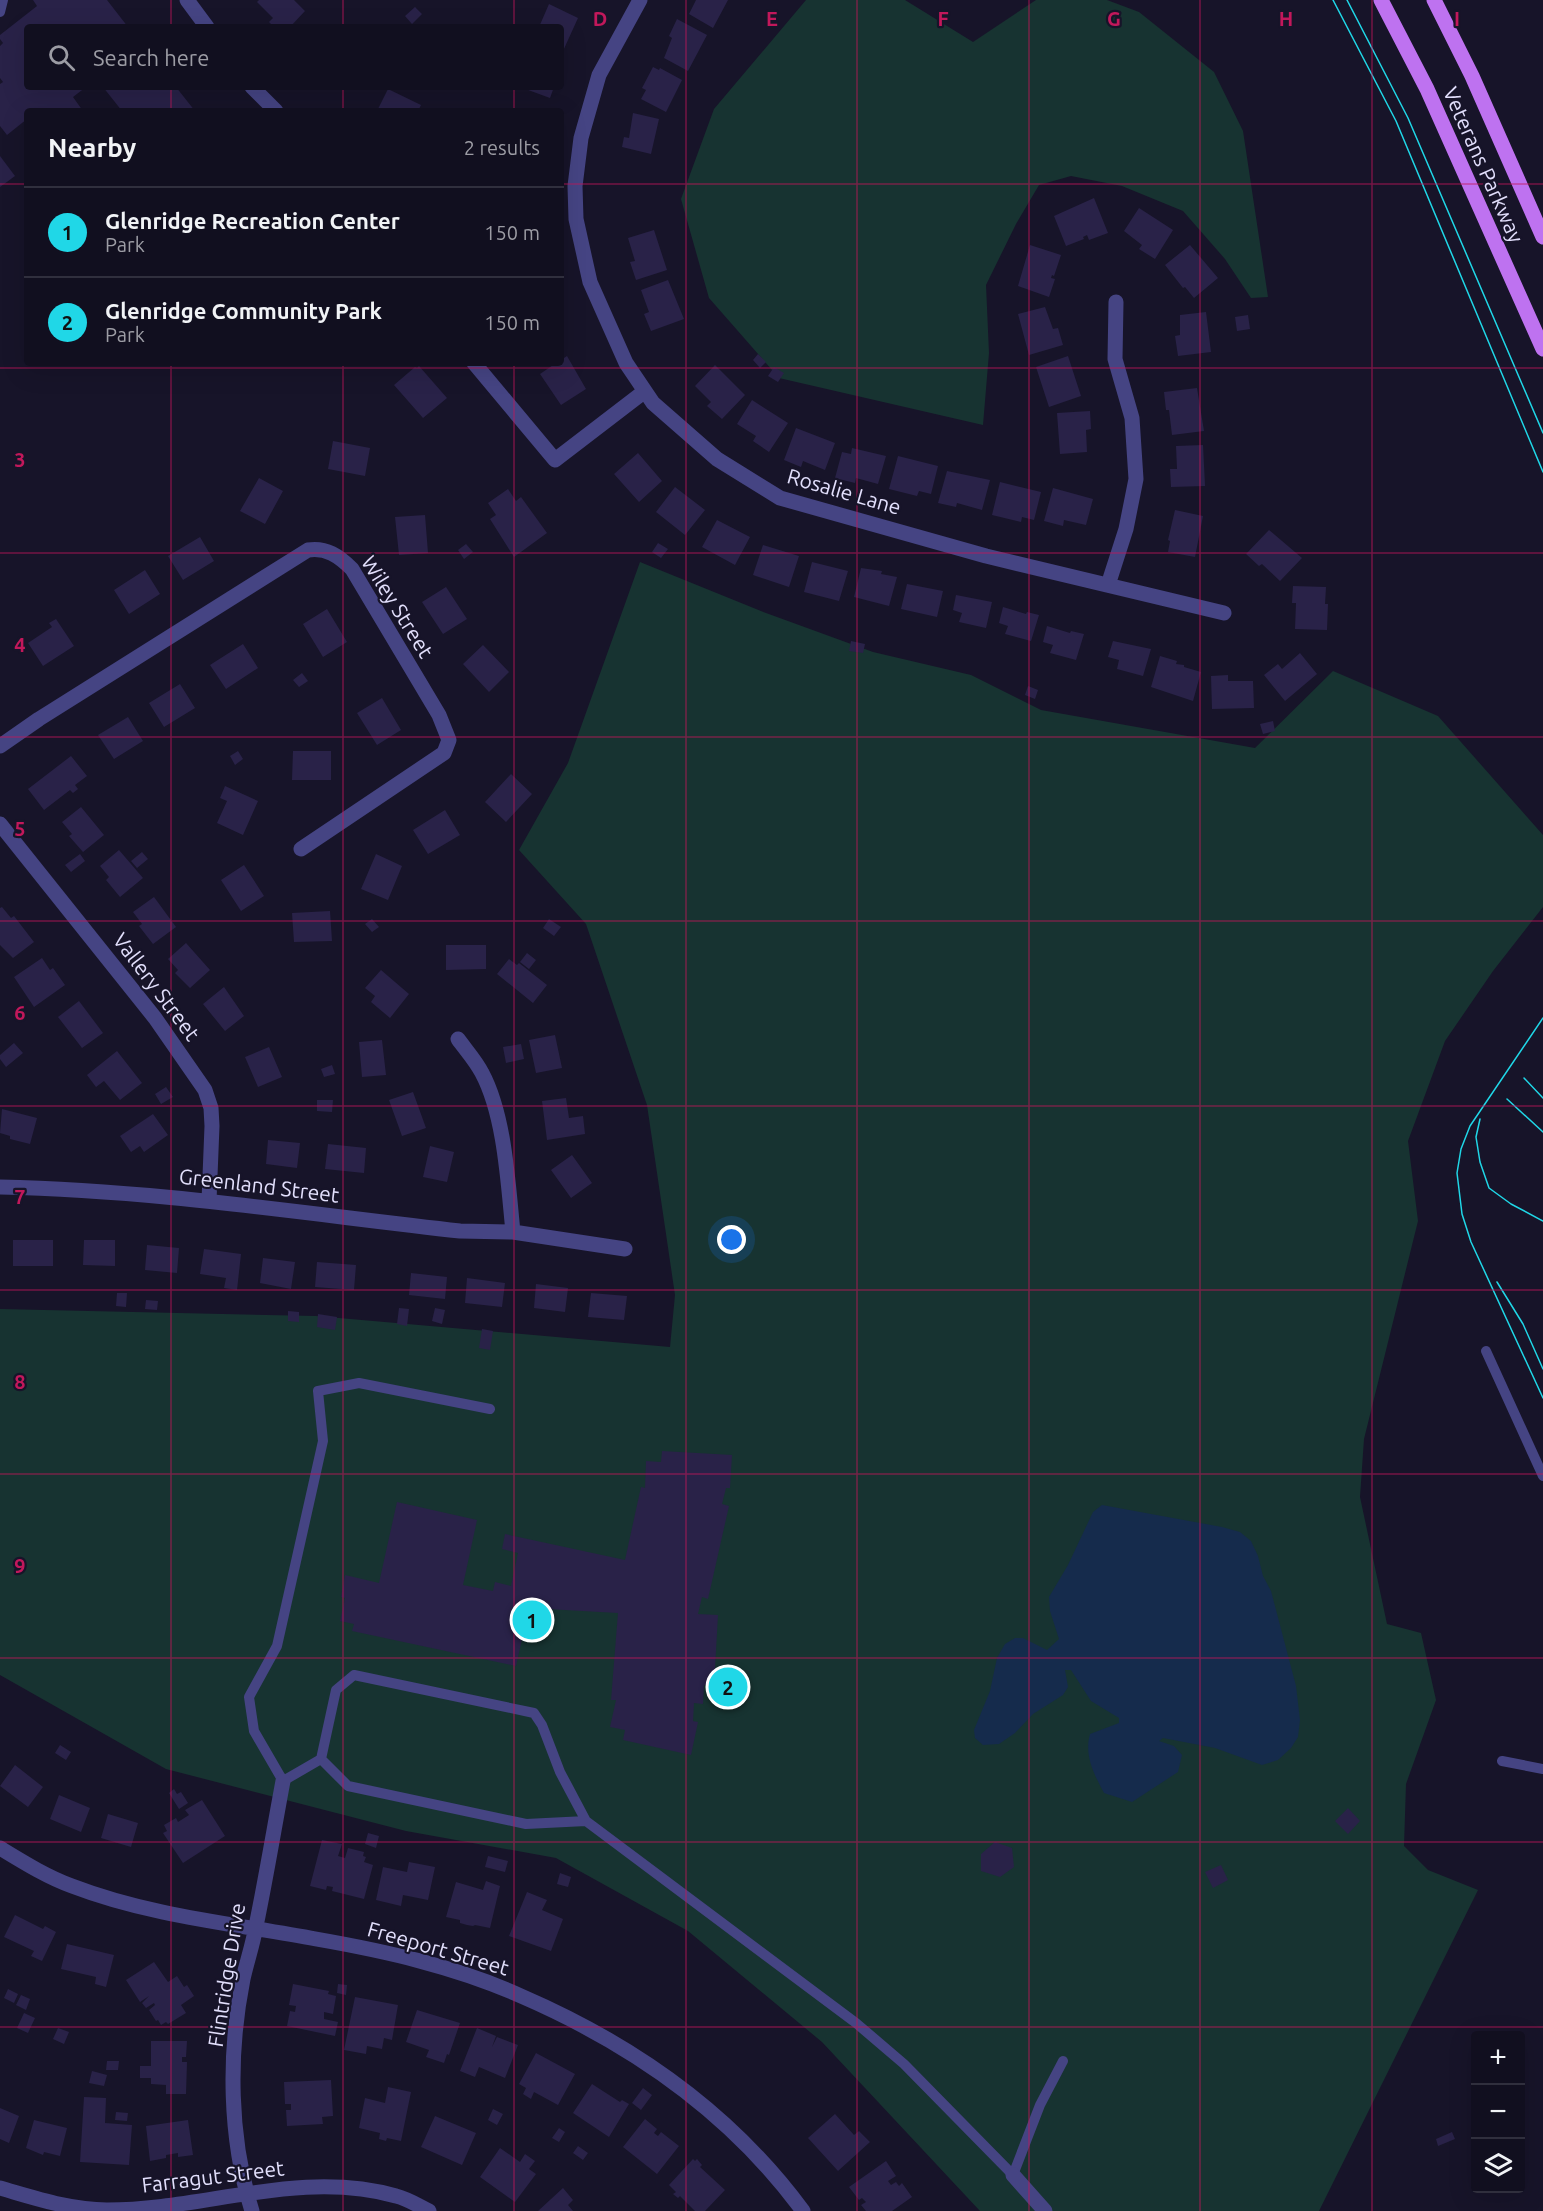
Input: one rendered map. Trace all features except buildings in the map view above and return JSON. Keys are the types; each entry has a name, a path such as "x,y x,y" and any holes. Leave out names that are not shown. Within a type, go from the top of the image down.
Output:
{"main road":[{"name":"Veterans Parkway","path":"1381,0 1427,89 1543,349"},
{"name":"Veterans Parkway","path":"1434,0 1472,76 1543,237"}],"street":[{"name":"Rosalie Lane","path":"640,0 599,75 581,138 569,218 590,282 626,363 653,402 717,459 780,498 986,556 1224,613"},
{"path":"190,1 205,24"},
{"path":"255,90 273,108"},
{"path":"1108,585 1126,529 1136,479 1132,418 1114,359 1116,302"},
{"path":"477,366 555,460 645,391"},
{"name":"Wiley Street","path":"0,746 39,719 308,550 318,549 330,552 352,568 439,715 448,740 444,753 301,849"},
{"name":"Vallery Street","path":"0,824 155,1018 206,1090 211,1108 212,1126 209,1201"},
{"path":"458,1039 483,1074 494,1102 502,1142 513,1232"},
{"name":"Greenland Street","path":"0,1187 76,1188 209,1201 460,1231 513,1232 625,1249"},
{"name":"Flintridge Drive","path":"252,2211 239,2152 233,2094 236,2038 243,1981 256,1928 283,1781"},
{"name":"Freeport Street","path":"0,1848 71,1886 105,1897 211,1922 319,1939 420,1961 521,1995 589,2029 652,2067 705,2106 751,2149 803,2211"},
{"path":"1013,2175 1045,2211"},
{"name":"Farragut Street","path":"0,2188 54,2204 106,2210 169,2206 300,2187 347,2186 398,2196 429,2211"}],"lane":[{"path":"0,12 3,0"},
{"path":"1486,1352 1543,1476"},
{"path":"490,1409 358,1383 318,1391 323,1441 277,1646 249,1697 254,1731 283,1781 321,1759 336,1690 354,1675 534,1713 542,1725 560,1772 586,1821 856,2023 904,2064 1013,2175 1040,2105 1063,2061"},
{"path":"321,1759 348,1786 526,1824 586,1821"},
{"path":"1502,1761 1543,1769"}],"green space":[{"path":"806,0 905,0 973,42 1036,0 1107,0 1139,12 1214,72 1243,131 1268,297 1251,298 1225,259 1183,211 1122,186 1071,176 1039,185 1016,224 986,285 989,353 983,425 779,378 709,298 681,199 714,109"},
{"path":"640,562 766,613 873,652 971,675 1041,710 1255,748 1333,671 1438,716 1543,835 1543,907 1493,971 1445,1041 1408,1141 1418,1221 1364,1439 1360,1497 1387,1624 1421,1633 1436,1700 1406,1784 1404,1846 1428,1870 1478,1890 1319,2211 980,2211 822,2042 688,1931 556,1858 406,1831 166,1769 0,1675 0,1309 316,1316 670,1347 675,1295 647,1105 586,924 519,850 568,763"}],"water":[{"path":"1102,1505 1222,1527 1240,1532 1251,1541 1263,1576 1271,1591 1296,1686 1300,1720 1298,1737 1291,1748 1278,1760 1262,1765 1215,1748 1163,1738 1159,1741 1174,1746 1182,1755 1178,1772 1132,1802 1104,1793 1089,1757 1088,1742 1090,1734 1119,1723 1119,1718 1091,1701 1071,1670 1065,1670 1068,1687 1063,1695 1033,1714 1015,1733 999,1744 983,1745 975,1738 974,1730 990,1691 997,1658 1005,1644 1015,1638 1023,1638 1047,1650 1059,1639 1050,1611 1049,1597 1068,1565 1093,1512"}],"tram line":[{"path":"1333,0 1396,121 1543,472"},
{"path":"1347,0 1408,118 1543,433"},
{"path":"1543,1018 1470,1126 1461,1149 1457,1173 1462,1214 1471,1242 1543,1398"},
{"path":"1524,1078 1543,1098"},
{"path":"1507,1099 1543,1132"},
{"path":"1480,1119 1476,1137 1480,1162 1489,1188 1511,1204 1543,1221"},
{"path":"1497,1282 1523,1324 1543,1369"}],"place":[{"name":"Glenridge Recreation Center","path":"532,1620"},
{"name":"Glenridge Community Park","path":"728,1687"}]}
